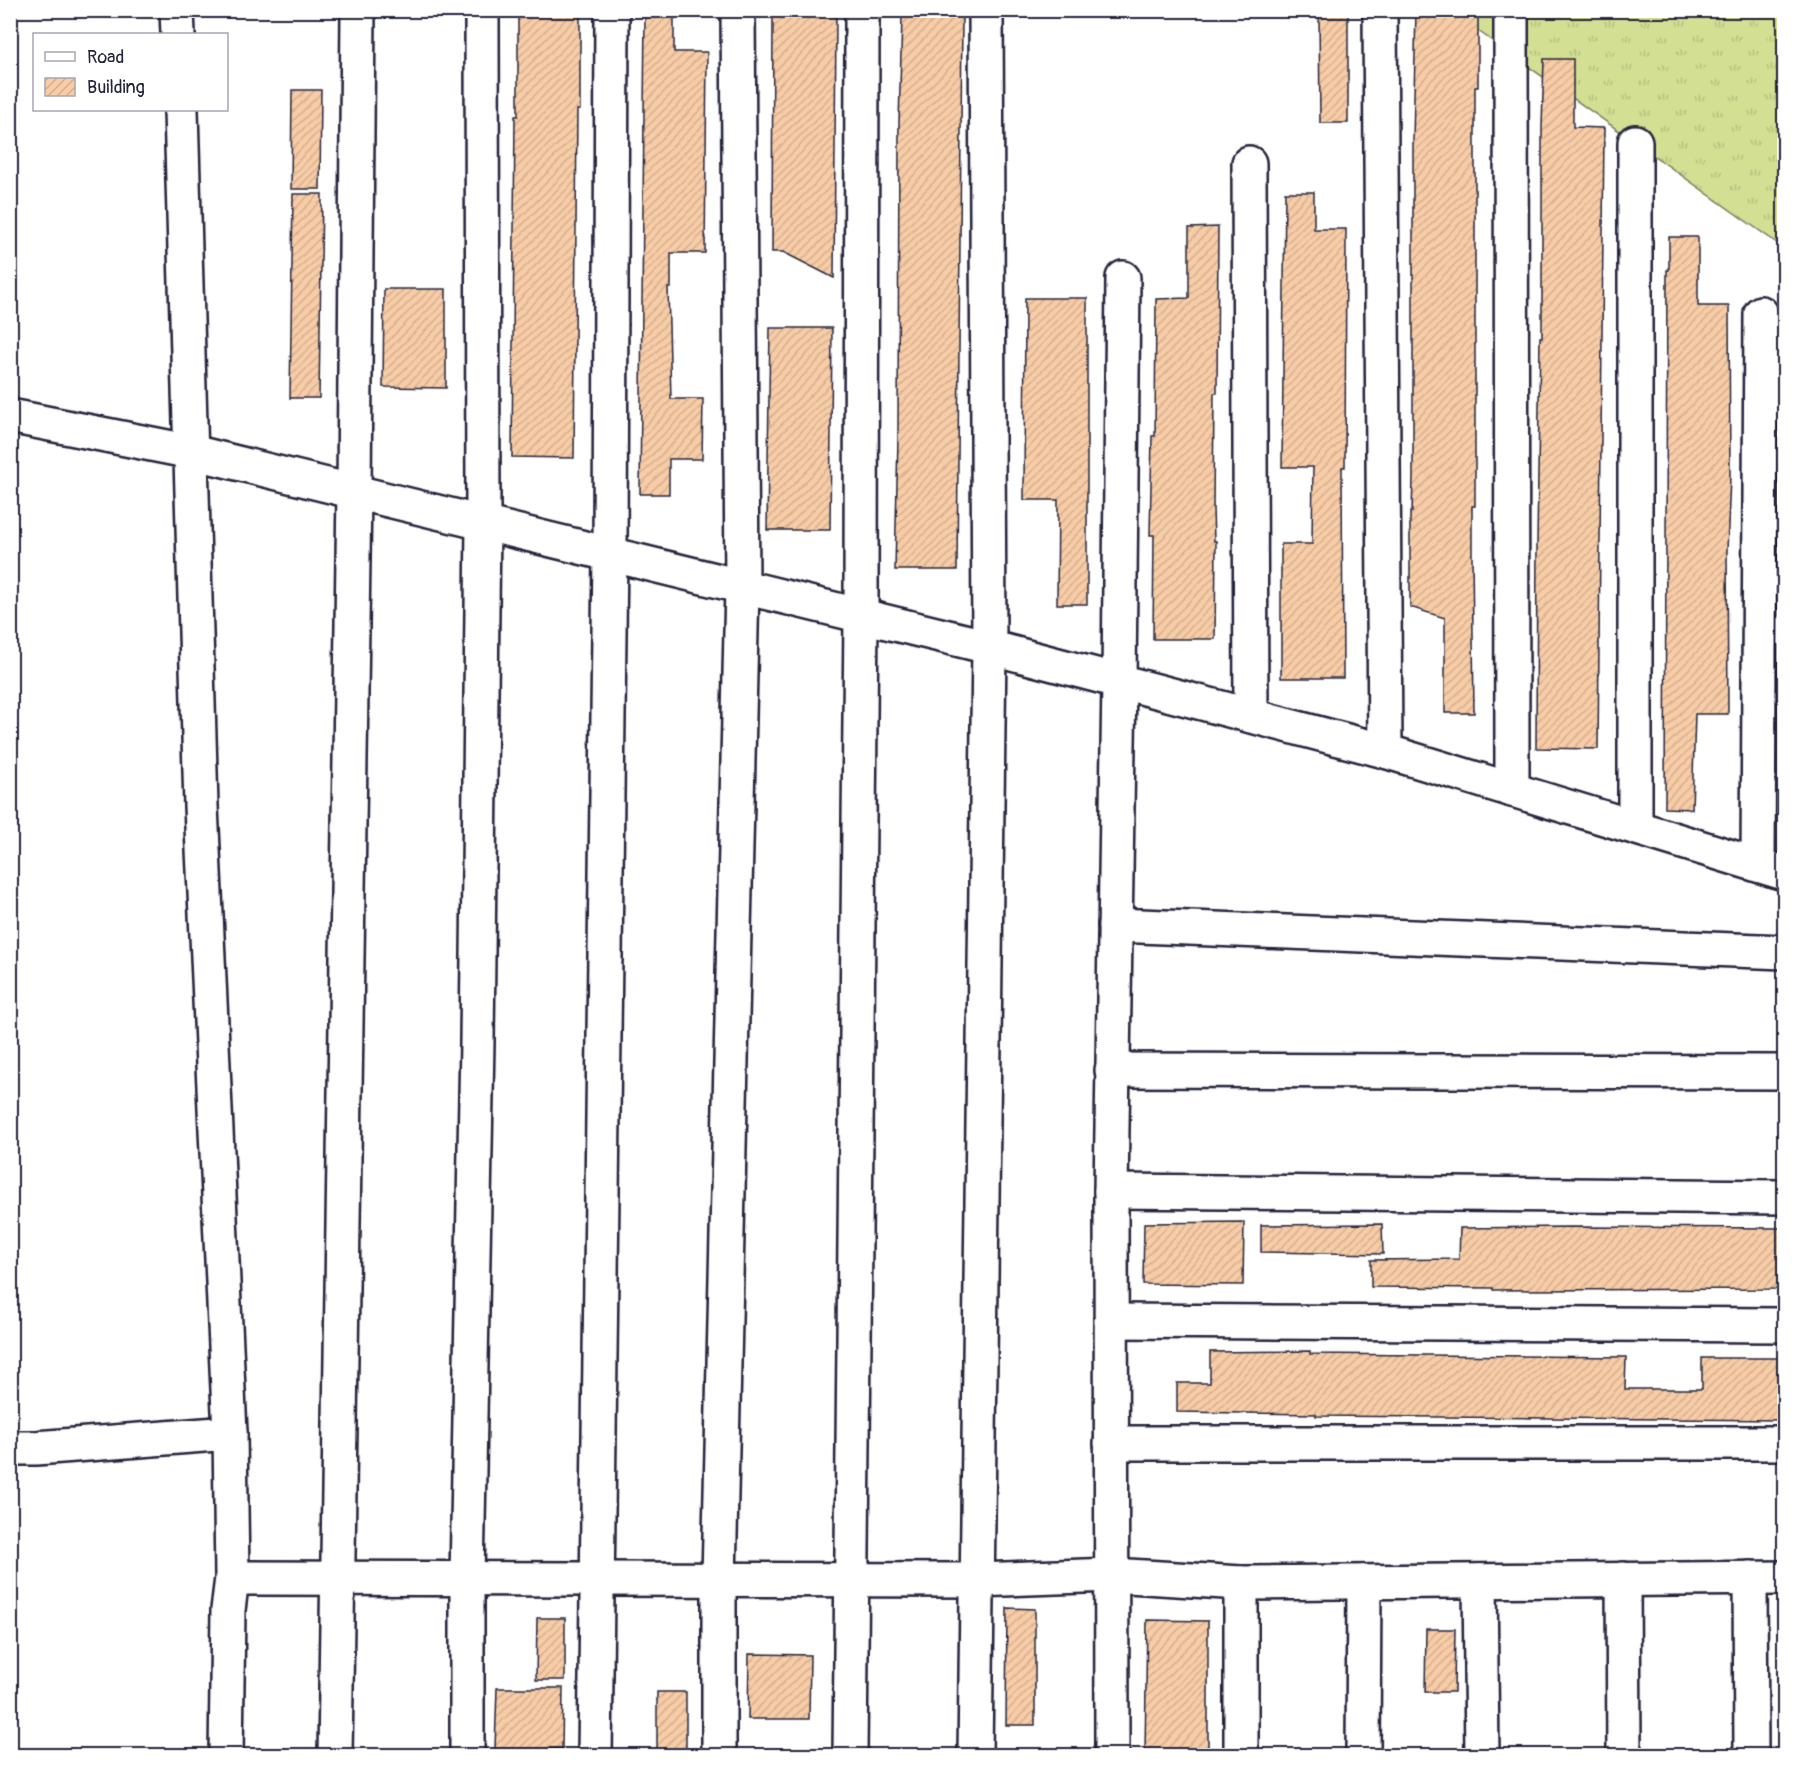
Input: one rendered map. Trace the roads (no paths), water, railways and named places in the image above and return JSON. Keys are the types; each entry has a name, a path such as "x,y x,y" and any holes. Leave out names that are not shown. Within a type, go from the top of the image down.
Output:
{"street":[{"path":"177,10 178,33"},
{"path":"335,1755 354,492 358,10"},
{"path":"467,1755 467,1578 477,1042 483,523 482,10"},
{"path":"595,1755 610,554 612,10"},
{"path":"719,1755 719,1579 742,587 738,10"},
{"path":"850,1755 861,615 862,10"},
{"path":"975,1755 989,647 986,10"},
{"path":"1380,10 1385,751"},
{"path":"1511,10 1512,789"},
{"path":"181,111 201,806 230,1433 232,1578 228,1610 226,1755"},
{"path":"1635,142 1635,827"},
{"path":"1249,163 1251,716"},
{"path":"1112,1755 1111,1191 1123,278"},
{"path":"10,416 192,452 989,647 1385,751 1771,869 1761,313"},
{"path":"1115,925 1785,952"},
{"path":"1112,1070 1785,1071"},
{"path":"1111,1191 1785,1197"},
{"path":"1111,1322 1785,1325"},
{"path":"10,1448 230,1433"},
{"path":"1111,1443 1785,1443"},
{"path":"232,1578 977,1580 1112,1575 1241,1583 1785,1578"},
{"path":"1750,1578 1751,1755"},
{"path":"1623,1579 1624,1755"},
{"path":"1479,1581 1482,1755"},
{"path":"1363,1755 1364,1582"},
{"path":"1241,1583 1241,1755"}]}
